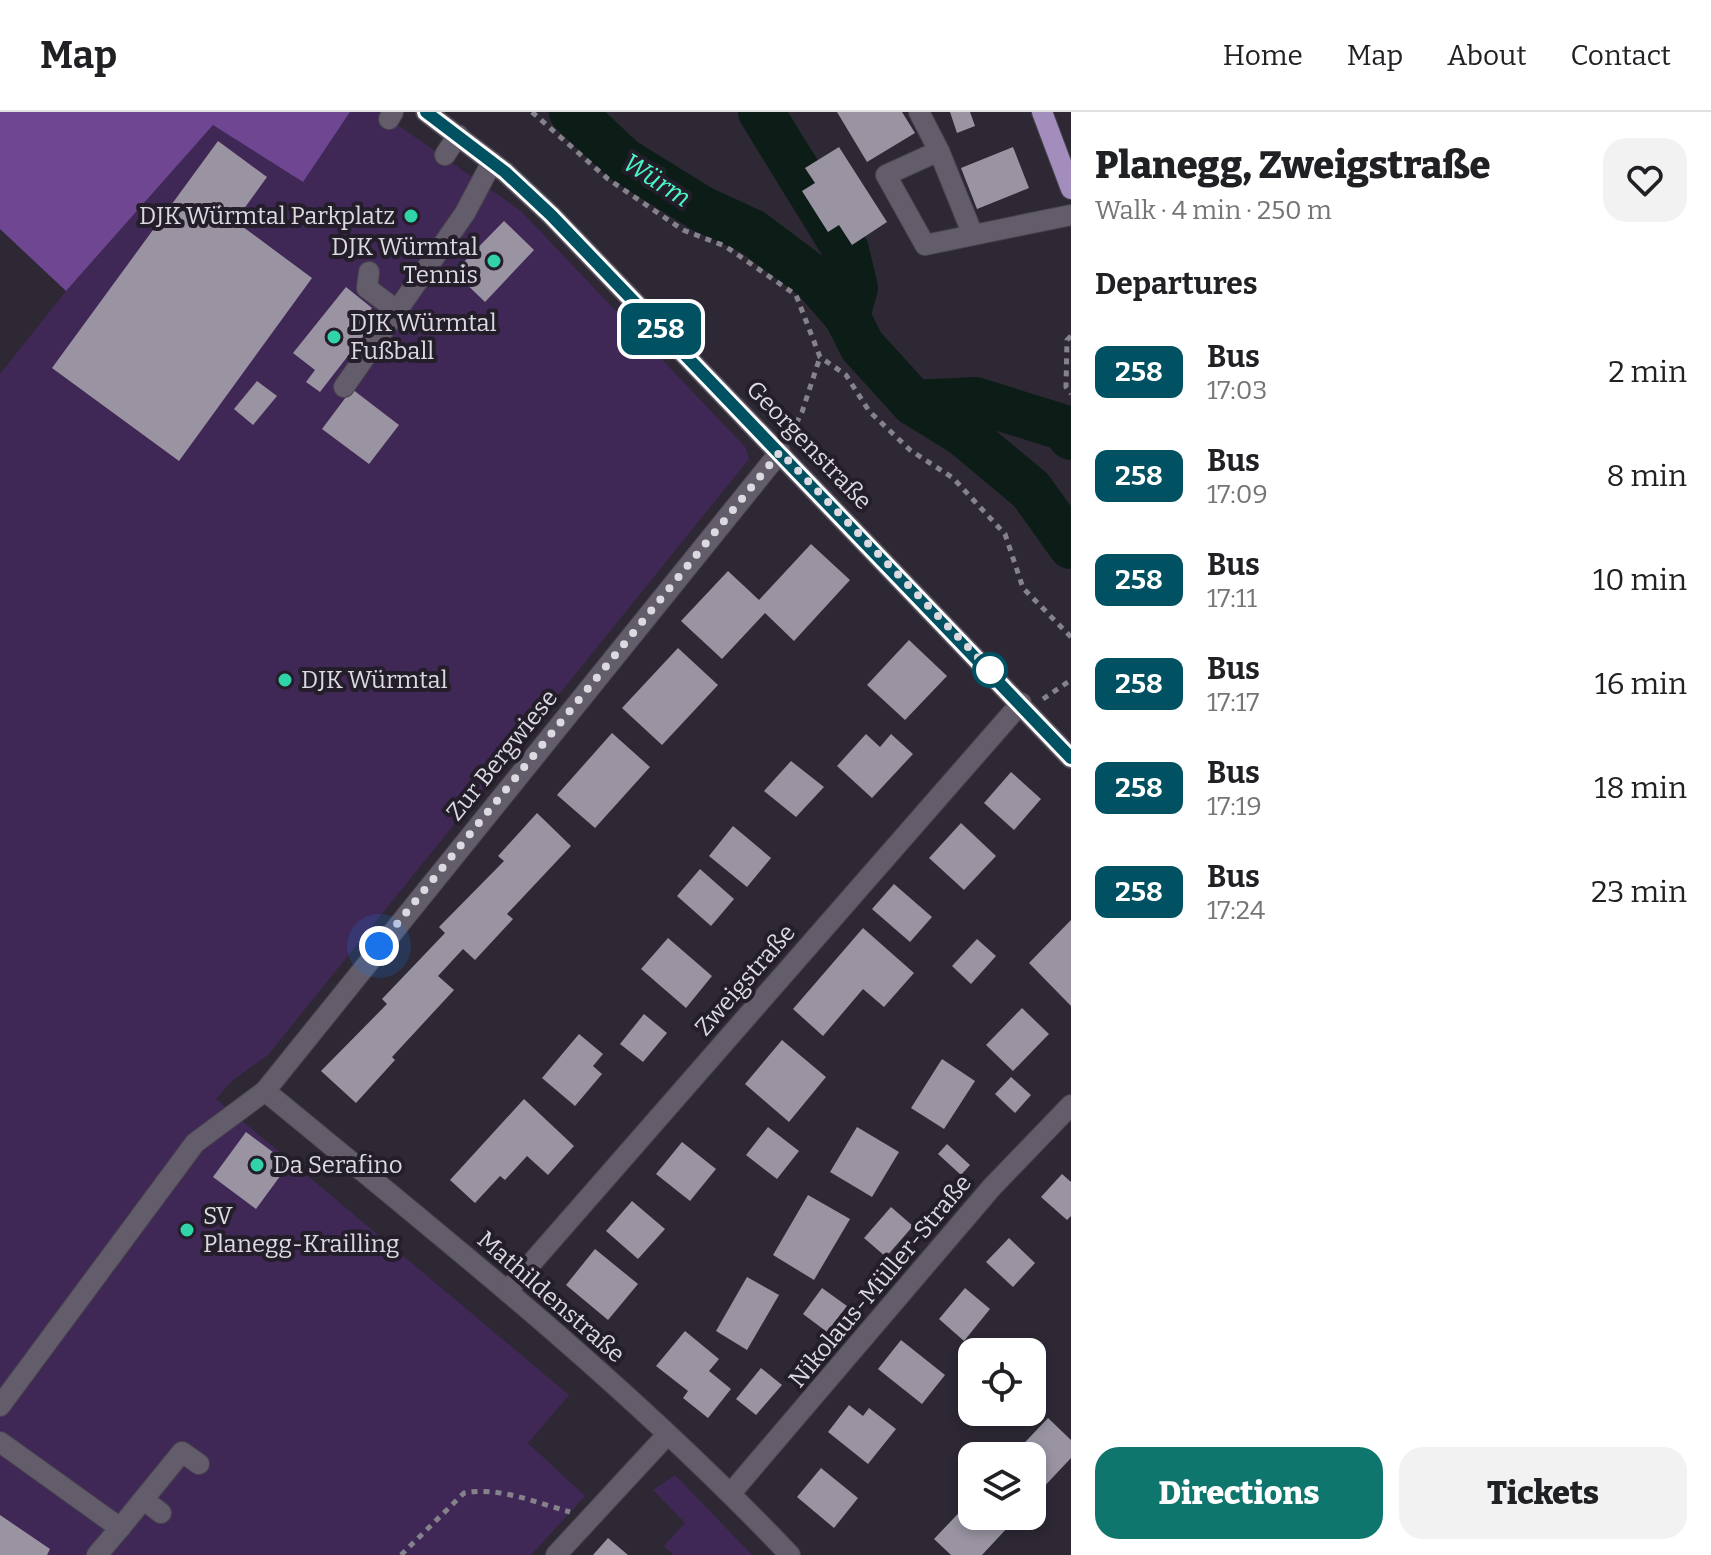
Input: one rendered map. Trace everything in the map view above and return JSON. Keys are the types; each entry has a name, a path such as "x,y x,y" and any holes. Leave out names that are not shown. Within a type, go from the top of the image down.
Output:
{"main road":[{"path":"1042,112 1071,189"}],"street":[{"name":"Georgenstraße","path":"426,112 499,167 780,452 1071,758"},
{"path":"919,112 939,151 973,235"},
{"path":"445,155 458,135"},
{"path":"939,151 886,175 925,245 1071,215"},
{"path":"344,387 499,167"},
{"path":"369,272 367,288 399,312"},
{"name":"Zur Bergwiese","path":"0,1406 195,1143 265,1091 780,452"},
{"name":"Zweigstraße","path":"508,1290 1021,703"},
{"name":"Mathildenstraße","path":"265,1091 508,1290 731,1493 790,1555"},
{"name":"Nikolaus-Müller-Straße","path":"731,1493 992,1187 1071,1105"},
{"path":"556,1555 667,1435"},
{"path":"0,1442 120,1528"},
{"path":"103,1553 182,1452 199,1464"},
{"path":"144,1500 161,1513"}],"path":[{"path":"532,112 632,195 683,230 725,246 796,295 820,357 846,375 869,411 910,450 953,478 1005,534 1023,588 1071,637"},
{"path":"1071,336 1067,340 1066,387 1071,394"},
{"path":"780,452 802,412 820,357"},
{"path":"1021,703 1048,698 1071,680"},
{"path":"401,1555 464,1493 477,1490 512,1496 590,1518"}],"shaded area":[{"path":"0,112 350,112 303,182 213,125 66,291 0,229"},
{"name":"DJK Würmtal","path":"350,112 379,112 521,211 746,448 749,459 268,1055 233,1080 216,1099 569,1395 528,1443 585,1496 531,1555 0,1555 0,374 66,291 213,125 303,182"},
{"path":"675,1475 752,1555 674,1555 664,1546 685,1523 653,1490"}],"building":[{"path":"837,112 902,112 915,133 867,162"},
{"path":"950,112 970,112 975,126 957,133"},
{"path":"218,141 267,177 235,221 312,278 179,461 52,368"},
{"path":"839,147 887,222 852,245 839,225 828,232 802,191 815,183 805,168"},
{"path":"1013,147 1029,188 977,209 961,168"},
{"name":"DJK Würmtal Tennis","path":"504,221 534,250 485,302 454,272"},
{"name":"DJK Würmtal Fußball","path":"346,287 372,308 367,314 375,321 320,392 306,382 315,370 293,353"},
{"path":"257,381 277,396 253,425 234,409"},
{"path":"352,389 399,425 369,464 322,429"},
{"path":"811,544 850,580 794,641 765,613 722,659 681,621 728,571 759,600"},
{"path":"909,640 947,676 905,720 867,685"},
{"path":"678,648 718,685 662,745 622,708"},
{"path":"612,733 650,767 595,828 557,795"},
{"path":"866,734 880,747 891,734 913,754 872,798 837,766"},
{"path":"791,761 824,787 796,817 764,791"},
{"path":"1011,772 1041,799 1014,830 984,803"},
{"path":"537,813 571,846 507,914 513,919 475,960 463,949 438,976 454,990 392,1057 395,1060 356,1103 321,1071 387,1004 382,999 445,933 439,927 504,861 498,856"},
{"path":"961,823 996,856 964,890 929,858"},
{"path":"733,826 771,858 747,887 709,856"},
{"path":"700,869 734,899 711,926 677,896"},
{"path":"894,884 932,917 910,942 872,909"},
{"path":"1071,920 1071,1006 1029,963"},
{"path":"863,928 914,973 884,1007 863,989 823,1036 793,1009"},
{"path":"668,938 712,976 686,1008 641,969"},
{"path":"977,939 996,956 971,984 952,966"},
{"path":"1022,1008 1049,1034 1013,1071 986,1045"},
{"path":"644,1014 667,1033 643,1062 620,1044"},
{"path":"579,1034 603,1054 593,1066 602,1074 575,1106 542,1078"},
{"path":"782,1040 826,1077 789,1122 745,1084"},
{"path":"942,1059 975,1081 944,1129 911,1108"},
{"path":"1011,1077 1031,1095 1015,1113 995,1094"},
{"path":"524,1099 574,1146 548,1175 527,1156 505,1180 500,1176 475,1203 450,1180"},
{"path":"768,1127 799,1151 777,1179 746,1155"},
{"path":"857,1127 899,1152 872,1197 830,1172"},
{"name":"SV Planegg-Krailling","path":"246,1132 289,1164 256,1209 213,1177"},
{"path":"682,1142 716,1169 690,1201 656,1174"},
{"path":"947,1144 970,1165 961,1175 938,1154"},
{"path":"1062,1174 1071,1182 1071,1216 1067,1220 1041,1197"},
{"path":"808,1195 850,1219 814,1280 773,1255"},
{"path":"632,1201 665,1229 638,1259 606,1231"},
{"path":"891,1207 913,1226 886,1257 864,1238"},
{"path":"1009,1238 1035,1263 1013,1287 986,1262"},
{"path":"595,1249 638,1284 608,1320 566,1285"},
{"path":"747,1277 779,1295 747,1350 716,1331"},
{"path":"822,1288 847,1306 827,1332 803,1314"},
{"path":"965,1288 990,1309 966,1338 961,1338 939,1319"},
{"path":"685,1331 719,1359 709,1371 731,1389 708,1418 683,1398 688,1391 656,1366"},
{"path":"901,1340 945,1375 922,1404 878,1369"},
{"path":"761,1368 782,1385 756,1415 736,1399"},
{"path":"849,1405 863,1416 869,1408 896,1429 868,1464 828,1432"},
{"path":"1048,1418 1071,1440 1071,1458 1046,1485 1046,1442 1025,1442 1040,1426 1046,1426"},
{"path":"821,1468 858,1498 834,1528 797,1497"},
{"path":"958,1514 958,1530 1005,1530 982,1555 951,1555 934,1539"},
{"path":"0,1515 50,1549 47,1555 0,1555"},
{"path":"608,1538 628,1555 593,1555"}],"waterway":[{"name":"Würm","path":"572,112 623,160 702,209 752,232 815,279 847,316 862,346 914,403 964,434 1031,490 1071,546"},
{"name":"Würm","path":"761,112 846,250 855,288 847,316"},
{"name":"Würm","path":"914,403 975,400 1065,428 1071,437"}],"bus line":[{"name":"258","path":"426,112 505,172 551,215 925,602 1071,758"}],"place":[{"name":"DJK Würmtal Parkplatz","path":"411,216"},
{"name":"DJK Würmtal Tennis","path":"494,261"},
{"name":"DJK Würmtal Fußball","path":"334,337"},
{"name":"DJK Würmtal","path":"285,680"},
{"name":"Da Serafino","path":"257,1165"},
{"name":"SV Planegg-Krailling","path":"187,1230"}],"route":[{"path":"379,946 780,452 990,670"}]}
